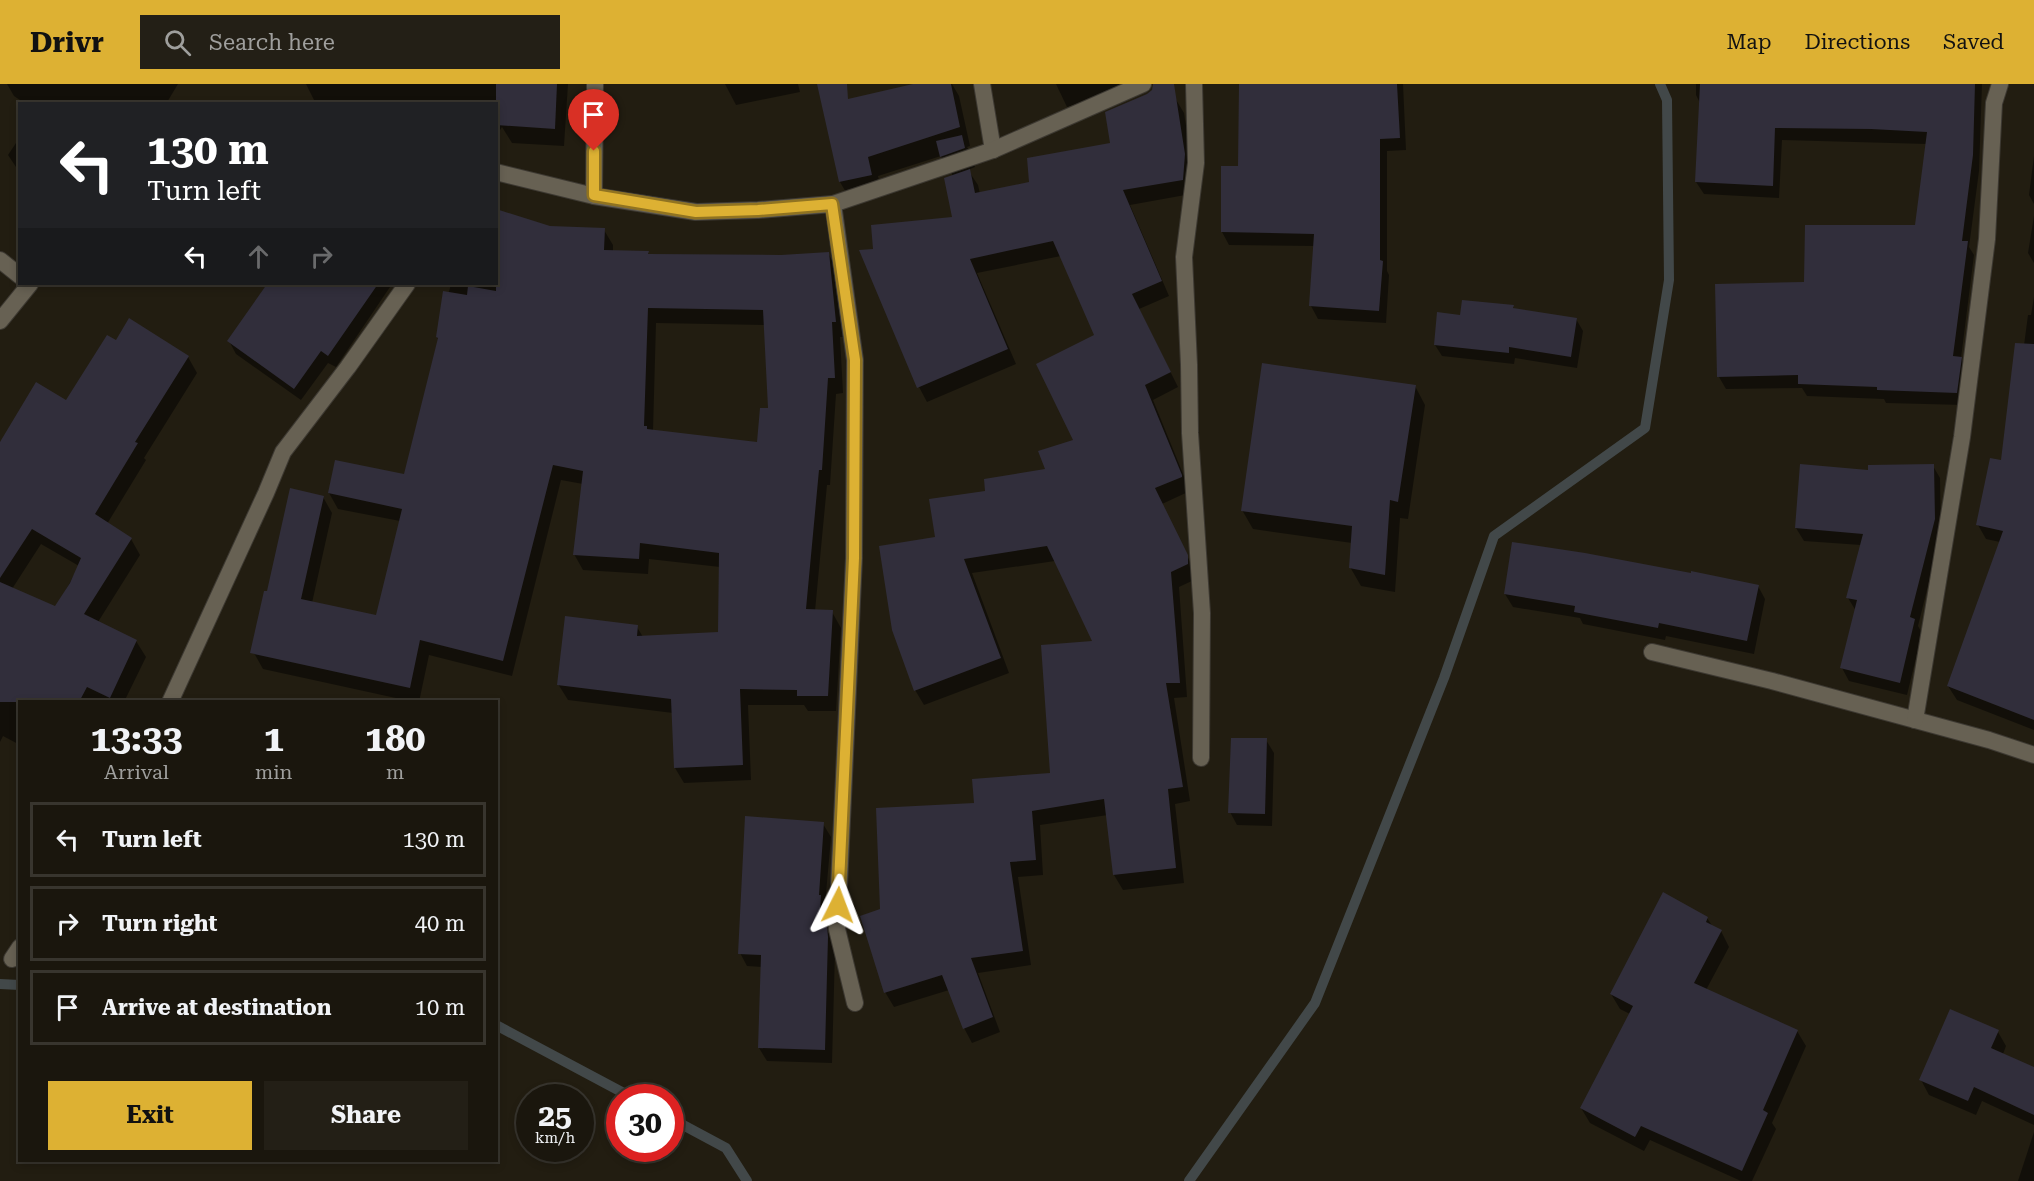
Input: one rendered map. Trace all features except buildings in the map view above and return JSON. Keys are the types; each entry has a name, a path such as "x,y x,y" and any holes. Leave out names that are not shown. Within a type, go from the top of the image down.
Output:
{"street":[{"path":"594,195 595,84"},
{"path":"982,84 993,150"},
{"path":"498,172 594,195 696,212 832,204 993,150 1143,84"},
{"path":"1194,84 1196,163 1184,257 1190,433 1202,613 1201,758"},
{"path":"1916,720 1962,437 1987,239 1994,103 2000,84"},
{"path":"832,204 855,360 854,558 837,929 855,1002"},
{"path":"0,260 18,274"},
{"path":"0,321 29,285"},
{"path":"171,700 245,541 283,452 348,367 406,285"},
{"path":"1652,652 1772,681 1989,740 2034,755"}],"waterway":[{"path":"1189,1181 1315,1003 1444,678 1494,536 1645,428 1669,280 1667,100 1660,84"},
{"path":"0,984 18,985"},
{"path":"498,1026 607,1084"},
{"path":"684,1126 726,1148 747,1181"}],"route":[{"path":"594,151 594,195 696,212 832,204 855,360 854,558 838,905"}]}
